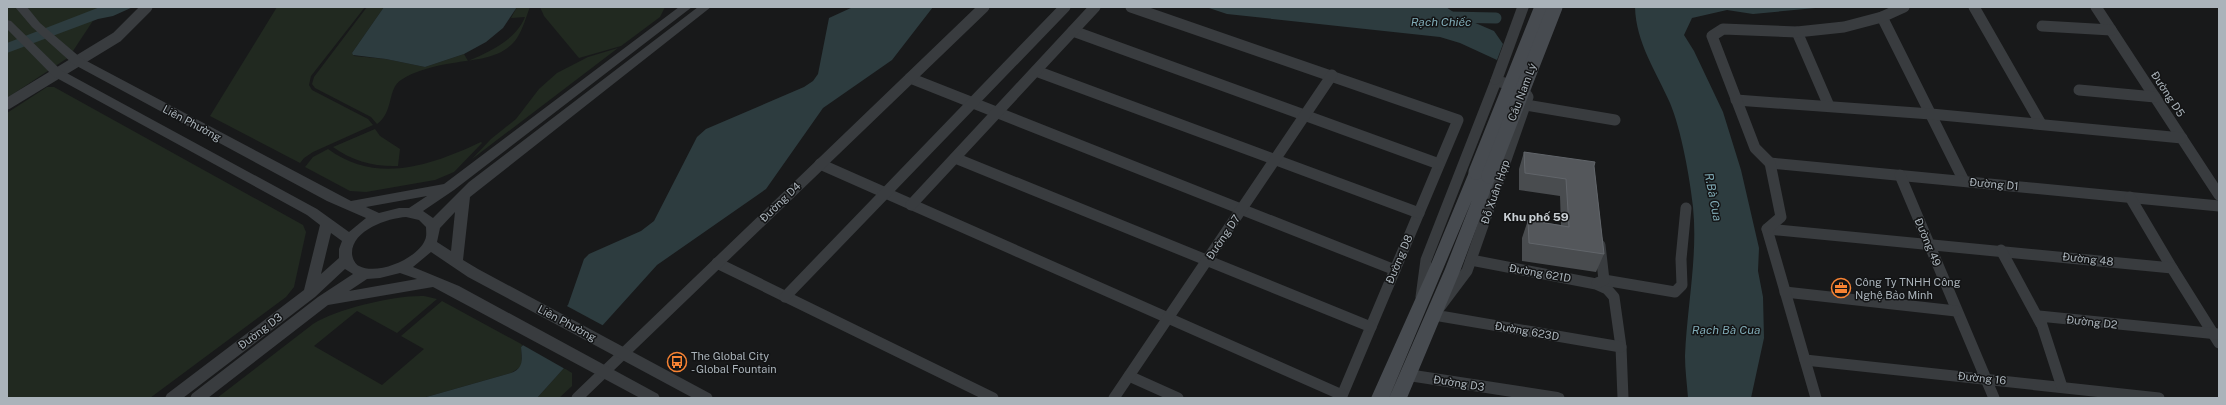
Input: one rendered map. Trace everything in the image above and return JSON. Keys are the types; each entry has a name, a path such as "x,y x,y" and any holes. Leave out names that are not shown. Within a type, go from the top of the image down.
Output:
{"main road":[{"name":"Cầu Nam Lý","path":"1483,174 1542,7"},
{"name":"Cầu Nam Lý","path":"1483,174 1555,7"},
{"name":"Đỗ Xuân Hợp","path":"1380,398 1400,373 1427,312 1483,174"},
{"name":"Đỗ Xuân Hợp","path":"1398,398 1400,373"}],"street":[{"name":"Liên Phường","path":"21,7 36,25 77,61 349,206 378,218"},
{"path":"7,104 56,73 125,33 148,7"},
{"path":"410,213 449,187 686,7"},
{"path":"433,226 464,194 705,7"},
{"name":"Đường D4","path":"576,398 984,7"},
{"path":"785,297 1065,7"},
{"path":"911,204 1095,7"},
{"path":"1131,7 1332,75"},
{"name":"Đỗ Xuân Hợp","path":"1427,312 1426,260 1496,81 1523,7"},
{"path":"1816,398 1767,229 1781,217 1770,163 1755,148 1712,36 1723,29 1797,32 1844,26 1882,17 1904,7"},
{"path":"1974,7 2041,124"},
{"name":"Đường D5","path":"2096,7 2219,195"},
{"path":"1882,17 1964,181"},
{"path":"665,23 677,28"},
{"name":"Liên Phường","path":"7,24 56,73 242,173 327,222 350,240"},
{"path":"2042,26 2111,30"},
{"path":"1073,31 1439,164"},
{"path":"1797,32 1829,106"},
{"path":"1036,71 1419,213"},
{"name":"Đường D7","path":"1114,398 1332,75"},
{"name":"Đường D8","path":"1332,75 1458,120 1342,397"},
{"path":"910,78 1395,270"},
{"path":"1496,81 1527,92 1528,97 1526,105 1614,120"},
{"path":"110,102 130,90"},
{"path":"2079,90 2155,97"},
{"path":"1736,100 1931,114 2182,138"},
{"name":"Đỗ Xuân Hợp","path":"1427,312 1467,272 1526,105"},
{"path":"503,146 516,153"},
{"path":"955,158 1371,327"},
{"name":"Đường D1","path":"1770,163 2219,206"},
{"path":"820,164 1168,318 1342,397"},
{"name":"Đường 49","path":"1900,175 1994,398"},
{"path":"349,206 449,187"},
{"path":"456,263 464,194"},
{"path":"2130,197 2172,268 2217,337"},
{"name":"Đường 621D","path":"1471,260 1602,284 1675,292 1682,285 1681,259 1686,208"},
{"path":"395,213 410,213 423,216 433,226 434,235 430,244 416,259 399,268 381,273 365,273 350,267 346,260 345,252 350,240 362,228 378,218 395,213"},
{"path":"310,293 327,222"},
{"name":"Đường 48","path":"1767,229 2001,250 2172,268"},
{"path":"1599,235 1602,284 1614,297 1621,346 1623,398"},
{"name":"Liên Phường","path":"430,244 456,263 706,398"},
{"path":"2001,250 2039,316 2062,387"},
{"name":"Đường D3","path":"172,398 310,293 346,260"},
{"path":"717,264 993,398"},
{"path":"399,268 435,281 580,357 604,372 653,398"},
{"name":"Đường D3","path":"197,398 323,301 365,273"},
{"path":"323,301 435,281"},
{"path":"1785,292 1956,310"},
{"name":"Đường 623D","path":"1427,312 1621,346"},
{"name":"Đường D2","path":"2039,316 2217,337"},
{"name":"Đường 16","path":"1805,360 1985,378 2159,398"},
{"name":"Đường D3","path":"1400,373 1558,398"},
{"path":"1129,376 1178,398"}],"shaded area":[{"path":"7,7 102,7 69,57 7,98"},
{"path":"277,7 365,7 311,76 309,85 312,90 368,119 373,125 313,152 304,158 300,163 210,116"},
{"path":"367,7 384,7 352,53 354,56 386,59 425,67 464,54 468,61 440,65 412,74 401,80 394,89 386,113 377,124 371,117 315,88 312,84 314,77"},
{"path":"517,7 530,7 521,31 511,45 496,54 469,61 509,39 521,25 525,17 511,18"},
{"path":"540,7 665,7 660,17 621,46 579,58 544,16"},
{"path":"618,48 472,159 491,139 516,119 539,89 557,73 588,57"},
{"path":"47,87 54,87 303,225 306,232 294,287 286,297 150,398 7,398 7,113"},
{"path":"375,129 380,136 400,149 398,166 364,162 348,156 333,147"},
{"path":"481,142 482,143 454,172 435,180 366,192 350,191 305,167 313,157 328,149 347,160 366,166 385,169 404,168 443,158"},
{"path":"424,296 437,299 397,333 357,311 314,346 382,385 424,349 401,336 442,301 523,345 521,347 522,366 511,373 423,398 217,398 313,324 323,318 351,308 383,300"},
{"path":"564,368 572,373 572,386 559,398 537,398"}],"water":[{"path":"100,7 133,7 113,16 98,19 7,53 7,43"},
{"path":"384,7 517,7 503,28 486,42 464,54 425,67 386,59 353,55 352,53"},
{"path":"853,7 933,7 892,60 823,108 766,189 657,265 537,398 423,398 511,373 518,369 522,360 521,347 568,305 584,259 589,254 641,231 654,221 697,137 706,129 804,87 813,81 818,74 829,18"},
{"name":"Rạch Chiếc","path":"1206,7 1446,7 1459,16 1494,31 1503,44 1497,60 1460,43 1440,37 1227,14"},
{"name":"Rạch Bà Cua","path":"1635,7 1826,7 1753,14 1727,10 1692,18 1684,35 1694,51 1723,112 1741,170 1759,248 1758,271 1763,297 1764,338 1751,398 1688,398 1685,356 1694,244 1692,195 1678,126 1670,103 1643,45 1636,20"}],"pier":[{"path":"565,305 604,326 565,369 521,344"}],"building":[{"path":"1524,152 1595,162 1594,166 1604,254 1529,243 1528,220 1569,227 1566,179 1525,173"}],"waterway":[{"path":"1448,17 1496,18"}],"place":[{"name":"Công Ty TNHH Công Nghệ Bảo Minh","path":"1841,288"},
{"name":"The Global City - Global Fountain","path":"677,362"}],"district":[{"name":"Khu phố 59","path":"1536,217"}],"water label":[{"name":"R.Bà Cua","path":"1713,197"}]}
